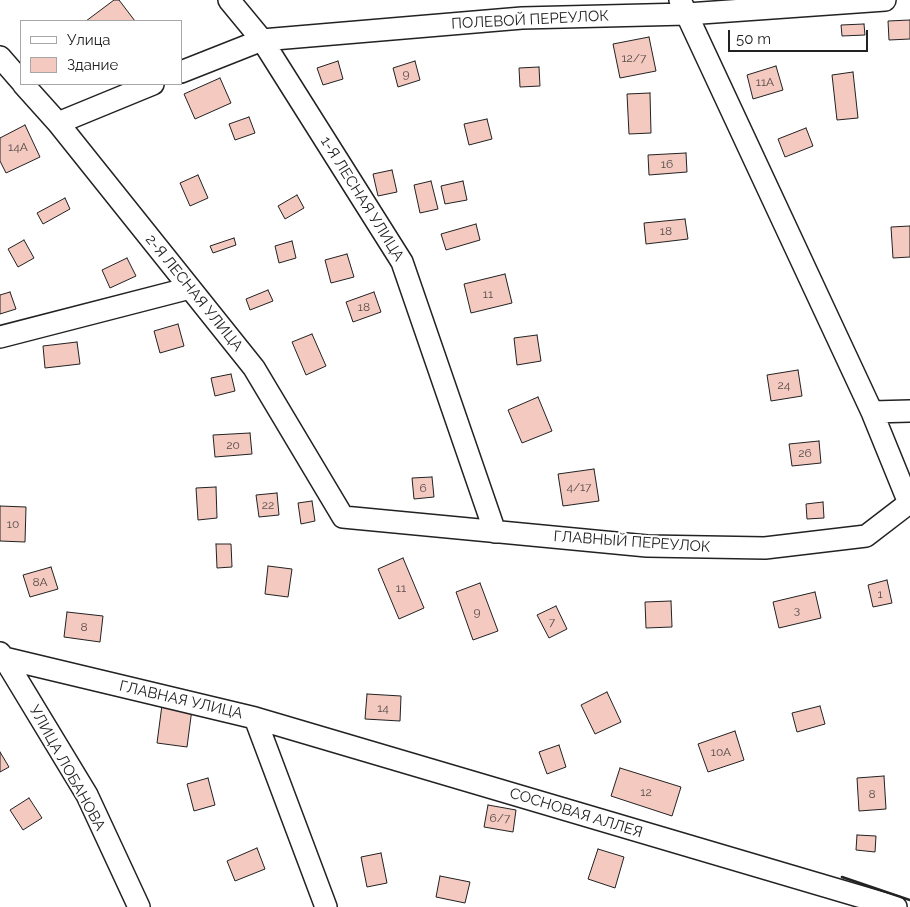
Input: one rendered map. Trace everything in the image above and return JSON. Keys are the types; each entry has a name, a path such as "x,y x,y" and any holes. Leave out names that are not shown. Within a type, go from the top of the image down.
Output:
{"street":[{"name":"1-Я ЛЕСНАЯ УЛИЦА","path":"229,0 262,40 402,262 495,532"},
{"name":"ПОЛЕВОЙ ПЕРЕУЛОК","path":"182,72 262,40 522,18 684,7 885,0"},
{"path":"684,7 872,412 909,503"},
{"name":"2-Я ЛЕСНАЯ УЛИЦА","path":"0,57 20,80"},
{"name":"2-Я ЛЕСНАЯ УЛИЦА","path":"25,85 58,123 254,368 343,517"},
{"path":"58,123 151,85"},
{"path":"0,337 190,288"},
{"path":"872,412 910,411"},
{"name":"ГЛАВНЫЙ ПЕРЕУЛОК","path":"343,517 647,546 765,548 866,536 909,503"},
{"name":"ГЛАВНАЯ УЛИЦА","path":"2,655 255,718 326,907"},
{"name":"УЛИЦА ЛОБАНОВА","path":"2,655 87,795 139,907"},
{"name":"СОСНОВАЯ АЛЛЕЯ","path":"255,718 839,899 896,907"}],"building":[{"path":"114,0 119,0 134,20 87,20"},
{"path":"910,20 910,39 889,40 888,21"},
{"path":"864,24 865,35 842,36 841,25"},
{"path":"649,37 656,71 620,78 613,44"},
{"path":"338,61 343,79 323,85 317,68"},
{"path":"415,61 420,80 398,87 393,68"},
{"path":"776,66 783,90 753,99 747,75"},
{"path":"539,67 540,86 520,87 519,68"},
{"path":"853,72 858,118 837,120 832,75"},
{"path":"220,78 231,103 195,119 184,94"},
{"path":"650,93 651,133 629,134 627,94"},
{"path":"249,117 255,133 235,140 229,124"},
{"path":"487,119 492,139 469,145 464,124"},
{"path":"25,125 40,157 6,173 0,161 0,138"},
{"path":"806,128 813,146 785,157 778,139"},
{"path":"686,153 687,172 649,175 648,155"},
{"path":"392,170 397,192 378,196 373,174"},
{"path":"198,175 208,198 190,206 180,183"},
{"path":"431,181 438,209 420,213 414,185"},
{"path":"463,181 467,200 445,204 441,186"},
{"path":"297,195 304,208 285,219 278,206"},
{"path":"65,198 70,209 43,224 37,213"},
{"path":"685,219 688,239 646,244 644,223"},
{"path":"476,224 480,240 446,250 441,234"},
{"path":"910,226 910,257 893,258 891,227"},
{"path":"234,238 236,245 213,253 210,246"},
{"path":"24,240 34,258 18,267 8,249"},
{"path":"292,241 296,258 279,263 275,246"},
{"path":"347,254 354,277 331,283 325,260"},
{"path":"127,258 136,276 110,288 102,270"},
{"path":"505,274 512,303 471,313 464,284"},
{"path":"268,290 273,301 250,310 246,299"},
{"path":"10,292 16,309 0,314 0,295"},
{"path":"374,292 381,312 353,322 346,302"},
{"path":"178,324 184,346 160,353 154,331"},
{"path":"312,334 326,366 306,375 292,342"},
{"path":"537,335 541,361 517,365 514,338"},
{"path":"77,342 80,364 45,368 43,346"},
{"path":"798,370 802,396 771,401 767,375"},
{"path":"231,374 235,391 215,396 211,378"},
{"path":"538,397 552,431 522,443 508,410"},
{"path":"250,433 252,454 215,457 213,435"},
{"path":"819,441 821,463 792,466 789,444"},
{"path":"594,469 599,501 563,506 558,474"},
{"path":"432,477 434,497 414,499 412,478"},
{"path":"216,487 217,518 198,520 196,488"},
{"path":"277,493 279,515 259,517 256,495"},
{"path":"312,501 315,521 301,524 298,503"},
{"path":"823,502 824,518 807,519 806,504"},
{"path":"0,506 26,507 25,542 0,541"},
{"path":"216,544 231,544 232,567 217,568"},
{"path":"403,558 424,608 399,619 378,569"},
{"path":"268,566 292,569 288,597 265,594"},
{"path":"51,567 58,589 30,597 23,575"},
{"path":"887,580 892,603 873,607 868,585"},
{"path":"480,583 498,631 473,640 456,592"},
{"path":"815,592 821,618 779,628 773,602"},
{"path":"671,601 672,627 646,628 645,602"},
{"path":"556,606 567,629 549,638 537,615"},
{"path":"67,612 103,616 100,642 64,637"},
{"path":"607,692 621,722 595,734 581,705"},
{"path":"367,694 401,696 400,721 365,719"},
{"path":"162,705 192,709 187,747 157,743"},
{"path":"820,706 825,724 797,732 792,713"},
{"path":"735,731 744,760 708,772 698,744"},
{"path":"559,745 566,767 547,774 539,752"},
{"path":"0,752 9,767 0,772"},
{"path":"620,768 681,787 672,816 611,796"},
{"path":"884,776 886,809 859,811 857,778"},
{"path":"208,778 215,805 194,811 187,784"},
{"path":"29,798 42,818 23,830 10,810"},
{"path":"488,805 516,810 513,832 484,827"},
{"path":"857,835 876,836 875,852 856,850"},
{"path":"257,848 265,869 235,881 227,861"},
{"path":"598,849 624,857 615,888 588,879"},
{"path":"381,853 387,883 367,887 361,857"},
{"path":"440,876 470,882 465,903 436,897"}],"wall":[{"path":"842,877 910,900"}]}
